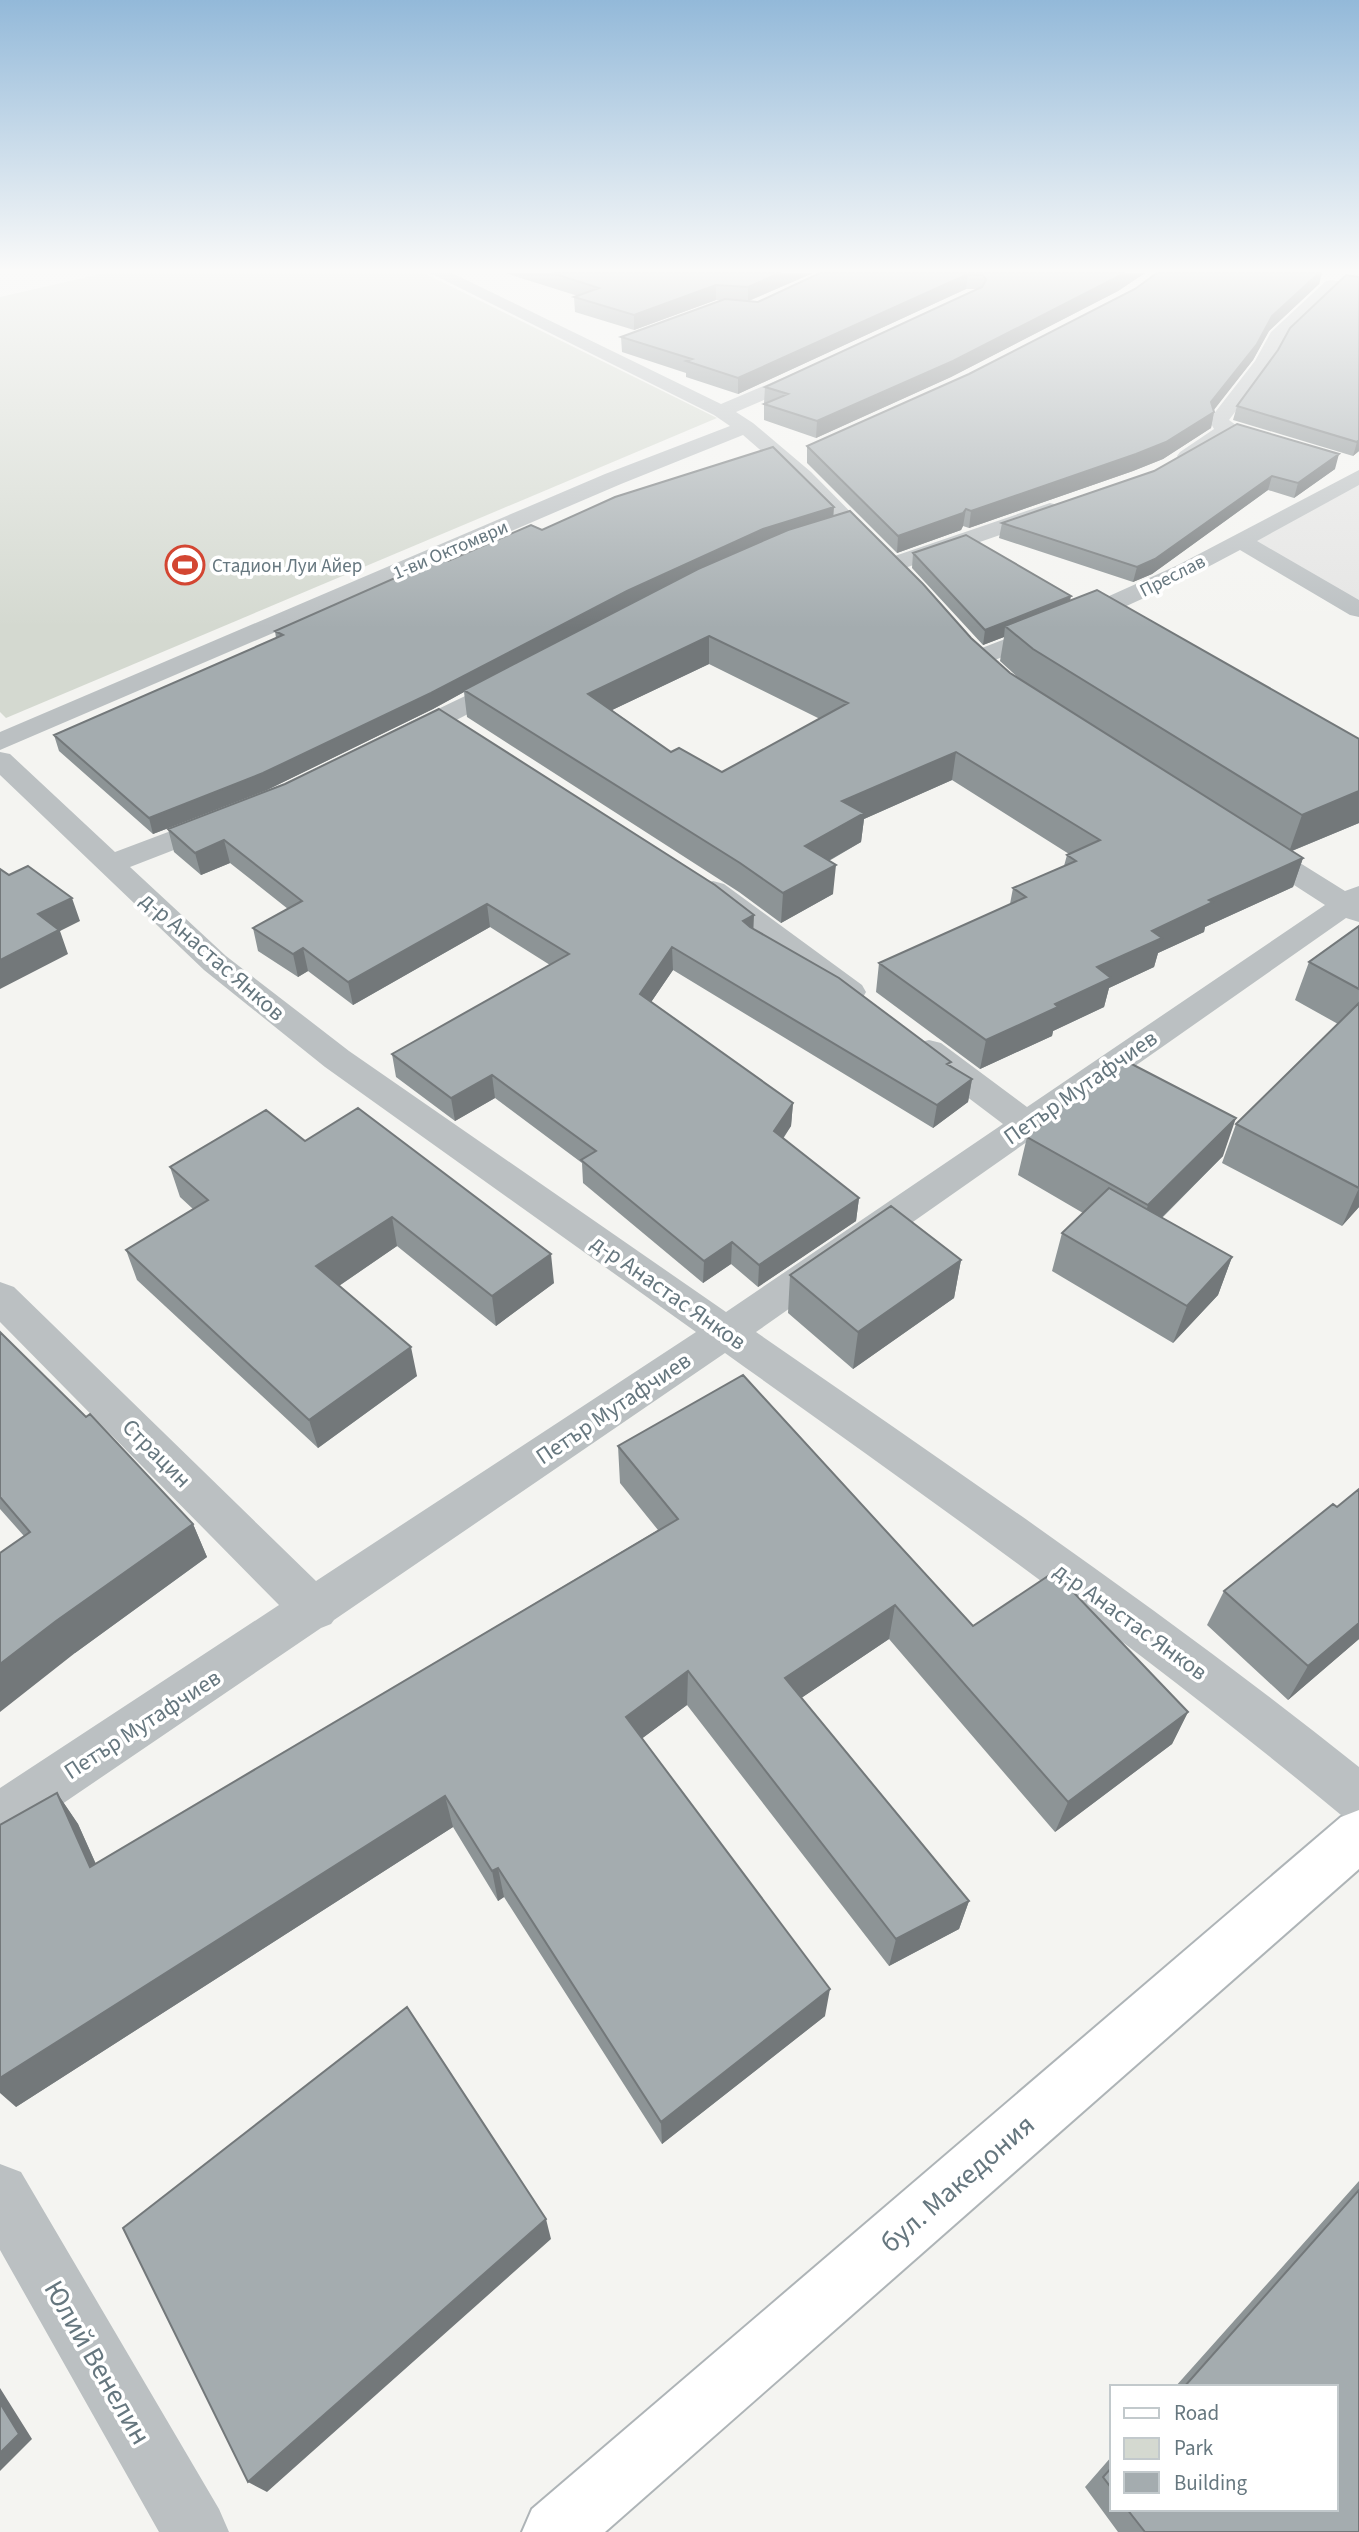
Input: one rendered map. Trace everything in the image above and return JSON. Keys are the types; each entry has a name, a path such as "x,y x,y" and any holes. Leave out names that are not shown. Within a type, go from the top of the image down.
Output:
{"street":[{"path":"680,391 721,411 794,457 853,526 911,584"},
{"path":"721,411 767,391"},
{"path":"1242,391 1219,420 1219,424 1254,435"},
{"name":"1-ви Октомври","path":"0,742 614,479 746,427"},
{"path":"1171,465 1230,428"},
{"name":"Преслав","path":"977,657 1137,593 1239,541 1355,469"},
{"path":"891,565 1066,505"},
{"path":"827,533 853,526"},
{"path":"1239,541 1359,610"},
{"path":"381,747 455,724 529,672"},
{"name":"д-р Анастас Янков","path":"0,760 215,963 272,1010 970,1503 1242,1703 1359,1798"},
{"path":"110,864 243,812"},
{"path":"1231,832 1354,904"},
{"path":"693,877 878,1013"},
{"name":"Петър Мутафчиев","path":"0,1818 315,1610 1354,904"},
{"path":"909,1037 1027,1124"},
{"name":"Страцин","path":"0,1297 315,1610"},
{"name":"бул. Македония","path":"555,2532 1359,1835"},
{"name":"Юлий Венелин","path":"0,2193 196,2532"}],"shaded area":[{"path":"1359,474 1359,610 1239,540"}],"green space":[{"name":"Стадион Луи Айер","path":"0,391 663,391 717,418 6,718 0,712"}],"building":[{"path":"779,391 885,391 817,421 764,404 788,394"},
{"path":"930,391 1220,391 1211,402 1214,412 1166,442 971,511 966,509 963,513 898,536 807,446"},
{"path":"1248,391 1359,391 1359,440 1357,442 1237,406"},
{"path":"1237,424 1339,454 1298,483 1272,476 1155,559 1137,567 1002,523 1154,471"},
{"path":"773,447 834,507 763,529 627,591 431,693 263,773 149,818 54,735 283,635 275,631 440,558 448,561 531,525 542,530 615,497"},
{"path":"850,511 923,584 971,638 1010,673 1303,858 1209,900 1213,902 1152,931 1162,938 1097,967 1111,978 1055,1004 1058,1007 986,1040 879,963 1026,897 1013,888 1076,861 1067,855 1100,840 956,752 842,801 864,813 805,846 836,865 783,893 740,863 464,690 698,569 788,530","holes":["709,636 848,703 722,772 679,748 671,752 588,694"]},
{"path":"966,535 1071,596 985,630 913,553"},
{"path":"1097,590 1359,739 1359,791 1302,815 1033,649 1005,626"},
{"path":"439,709 715,885 754,915 743,921 750,927 839,978 951,1062 947,1064 972,1079 937,1105 672,947 640,994 793,1103 774,1131 859,1198 759,1265 732,1242 704,1261 581,1160 596,1151 492,1075 451,1098 392,1054 569,954 487,904 348,982 303,948 293,954 253,928 302,901 224,840 195,853 168,829 285,784"},
{"path":"28,866 72,898 38,914 59,930 0,960 0,869 9,875"},
{"path":"1359,926 1359,989 1309,962"},
{"path":"1359,1003 1359,1188 1236,1124"},
{"path":"1122,1059 1236,1118 1148,1205 1027,1137 1072,1097 1078,1100"},
{"path":"358,1108 551,1254 492,1296 392,1217 316,1266 411,1347 309,1420 126,1250 208,1200 170,1167 266,1110 305,1141"},
{"path":"1109,1188 1232,1257 1187,1306 1062,1233"},
{"path":"891,1206 961,1260 858,1332 790,1275"},
{"path":"0,1332 86,1417 90,1414 193,1524 0,1664 0,1553 30,1532 0,1497"},
{"path":"743,1375 973,1626 1054,1572 1188,1712 1068,1802 895,1605 785,1678 969,1901 896,1939 688,1671 626,1717 830,1989 661,2122 498,1868 492,1871 445,1796 0,2078 0,1825 57,1793 90,1867 678,1519 618,1446"},
{"path":"1359,1489 1359,1623 1308,1666 1224,1591 1333,1504 1337,1507"},
{"path":"407,2007 546,2219 248,2482 123,2228"},
{"path":"1359,2190 1359,2532 1145,2532 1129,2511 1338,2511 1338,2385 1186,2385"},
{"path":"0,2403 19,2434 0,2453"},
{"path":"1110,2469 1110,2486 1103,2477"}],"place":[{"name":"Стадион Луи Айер","path":"185,565"}]}
